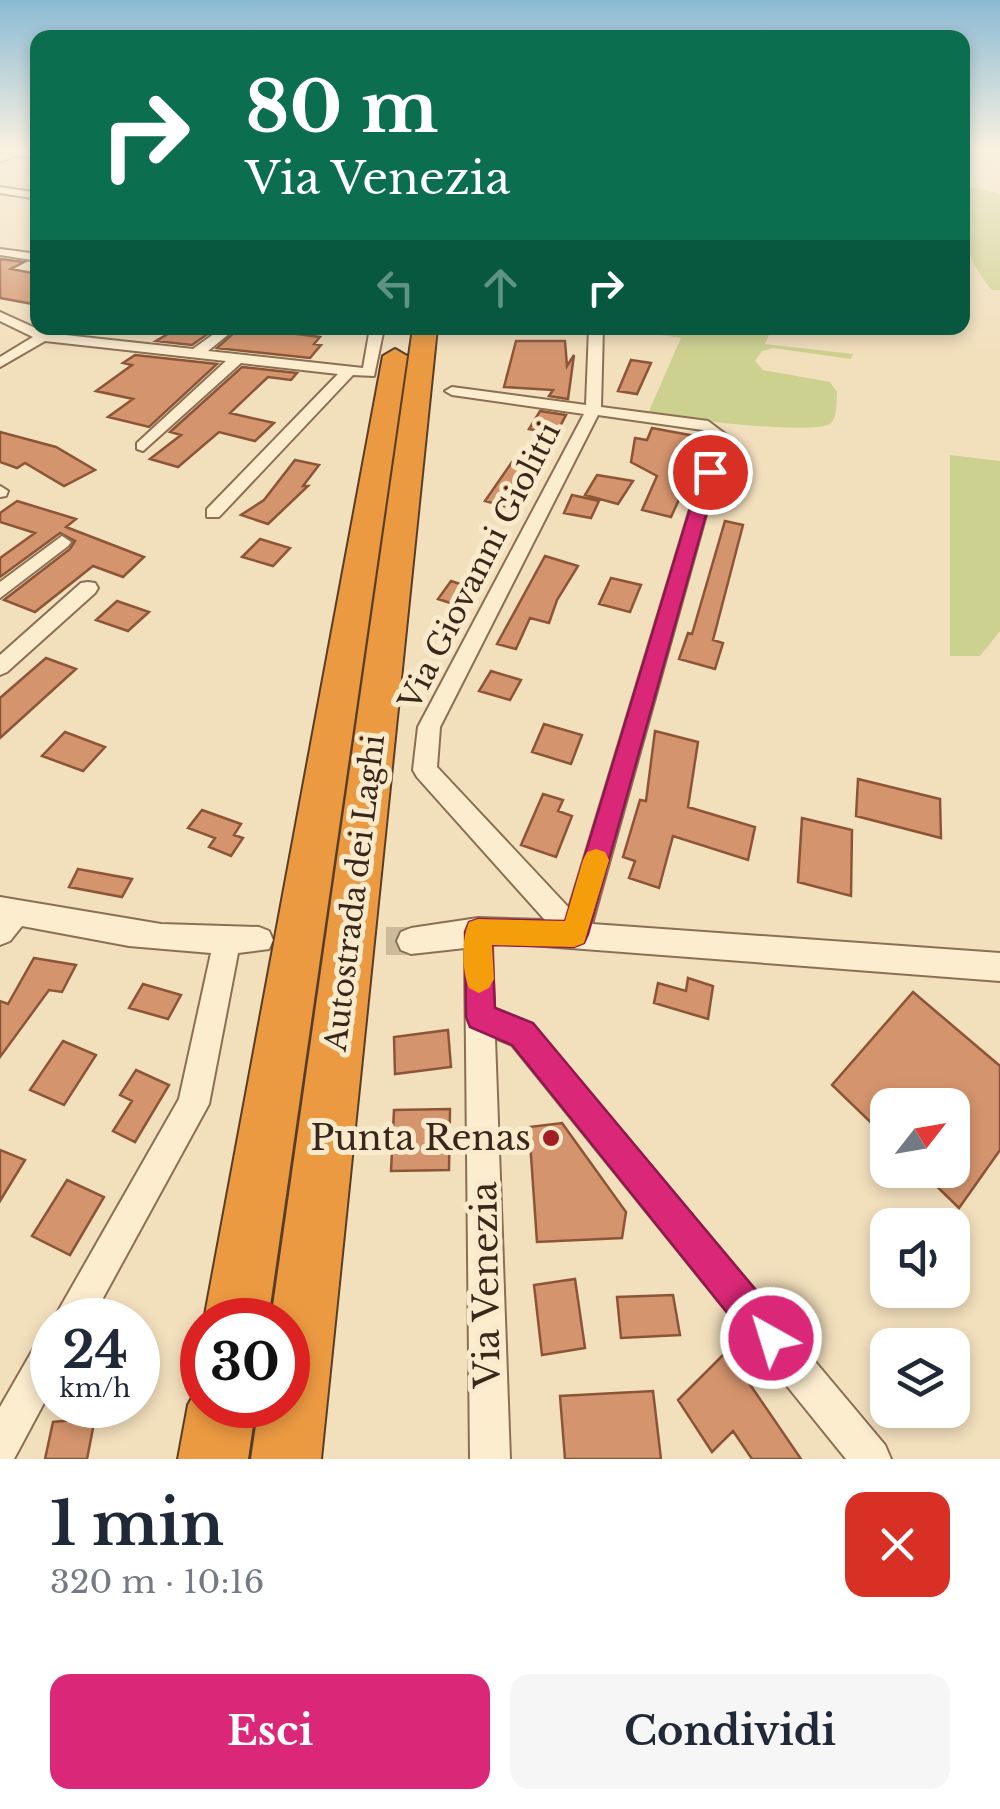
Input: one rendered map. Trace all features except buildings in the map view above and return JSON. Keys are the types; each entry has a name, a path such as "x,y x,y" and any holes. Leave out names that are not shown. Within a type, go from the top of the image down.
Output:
{"highway":[{"name":"Autostrada dei Laghi","path":"240,1298 399,335"},
{"name":"Autostrada dei Laghi","path":"286,1459 424,335"},
{"path":"212,1459 218,1428"}],"street":[{"path":"0,252 30,257"},
{"path":"0,316 30,326"},
{"path":"0,363 45,335"},
{"path":"70,335 195,354 368,373 376,335"},
{"path":"195,354 221,335"},
{"name":"Via Giovanni Giolitti","path":"574,934 425,770 425,747 429,727 593,410 596,335"},
{"path":"143,446 238,358"},
{"path":"212,513 349,371"},
{"name":"Via Giovanni Giolitti","path":"452,392 593,410"},
{"path":"574,934 720,436 708,426 593,410"},
{"path":"0,592 62,542"},
{"path":"0,667 88,588"},
{"path":"5,918 243,941 192,1104 83,1298"},
{"path":"410,941 478,932 574,934 1000,967"},
{"name":"Via Venezia","path":"478,932 490,1459"},
{"path":"480,1017 522,1034 871,1459"},
{"path":"0,1446 30,1392"}],"green space":[{"path":"970,218 1000,218 1000,290 992,290 970,253"},
{"path":"661,335 769,335 765,344 853,354 851,359 773,348 762,351 755,361 763,370 830,382 837,392 831,423 800,428 713,422 649,411 681,338"},
{"path":"950,455 1000,461 1000,631 980,656 950,656"}],"tunnel":[{"path":"344,941 411,941"}],"slow traffic":[{"path":"479,979 478,932 574,934 596,860"}],"place":[{"name":"Punta Renas","path":"551,1138"}],"route":[{"path":"710,472 574,934 478,932 480,1017 522,1034 771,1338"}]}
